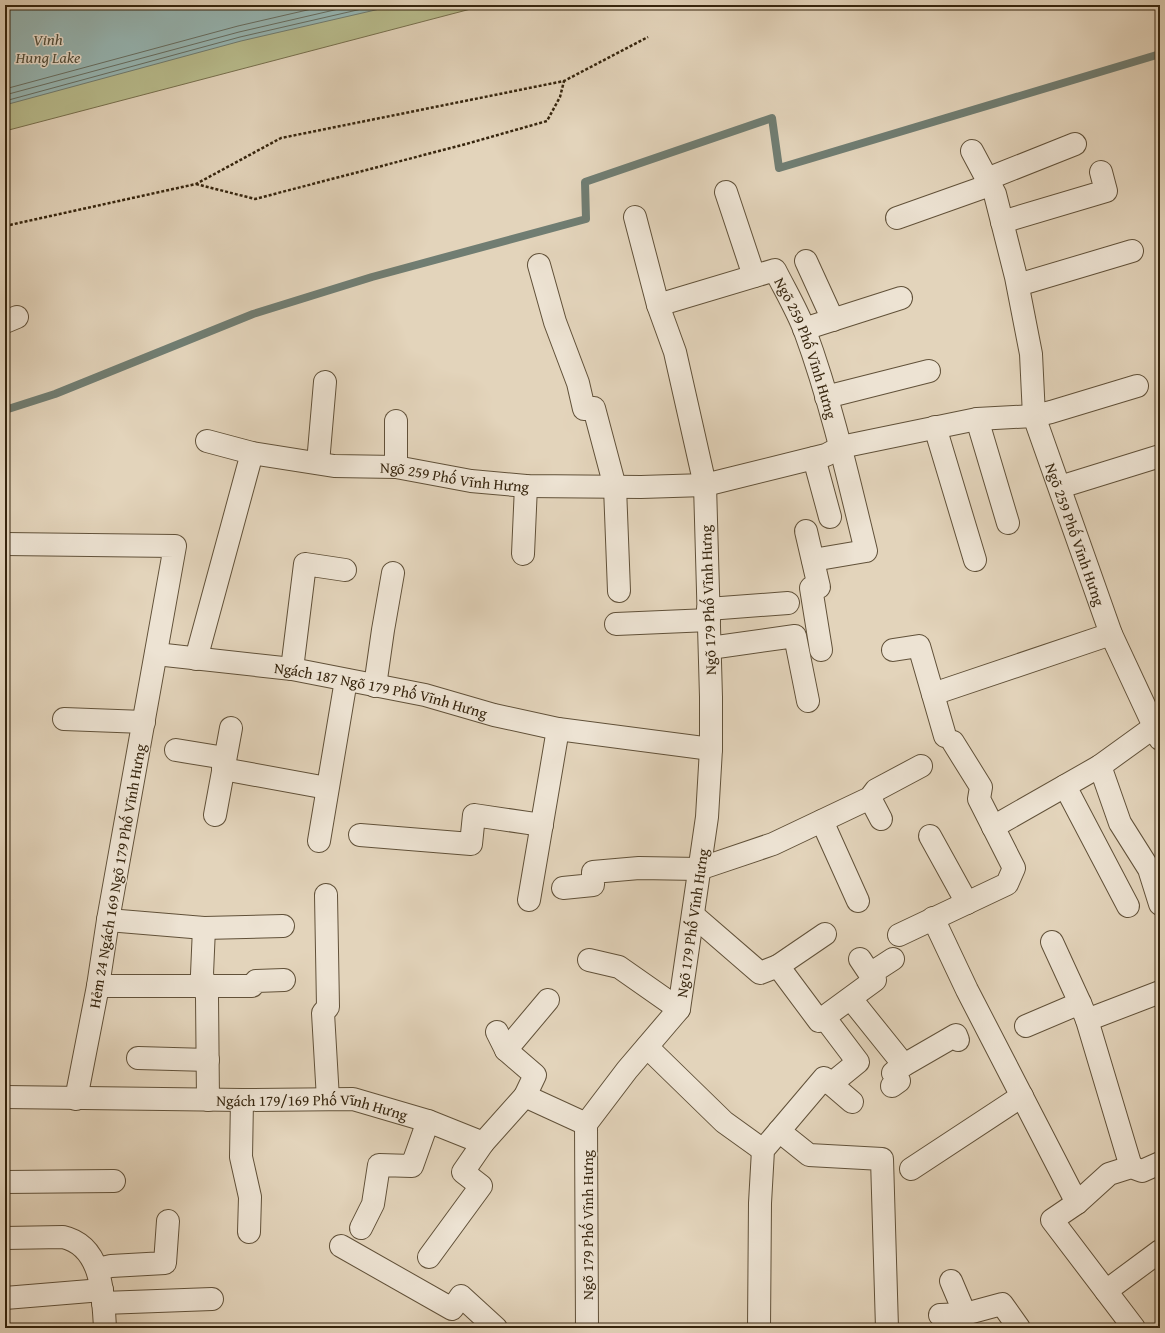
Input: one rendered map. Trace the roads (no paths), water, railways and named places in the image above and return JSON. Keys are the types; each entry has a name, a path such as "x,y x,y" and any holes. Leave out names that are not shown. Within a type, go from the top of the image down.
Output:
{"street":[{"path":"897,218 988,182 1074,144"},
{"path":"972,151 995,194 1018,285 1031,354 1034,416 1137,386"},
{"path":"1002,222 1106,191 1101,172"},
{"path":"726,192 754,276"},
{"path":"635,217 658,305 675,352 705,485"},
{"path":"1018,285 1132,251"},
{"path":"806,261 832,320"},
{"path":"539,265 555,322 578,383 584,409 594,408 615,487 619,591"},
{"name":"Ngõ 259 Phố Vĩnh Hưng","path":"658,305 775,270 804,329 841,447"},
{"path":"804,329 901,298"},
{"path":"826,397 929,371"},
{"path":"318,463 325,382"},
{"name":"Ngõ 259 Phố Vĩnh Hưng","path":"207,441 252,453 334,466 396,467 471,481 526,486 641,487 705,485 826,455 841,447 934,427 976,419 1034,416 1111,634 1158,730 1100,766 993,827"},
{"path":"976,419 1008,523"},
{"path":"396,421 396,467"},
{"path":"934,427 975,560"},
{"path":"813,560 866,551 841,447"},
{"path":"196,658 252,453"},
{"path":"1060,487 1160,456"},
{"path":"814,458 830,517"},
{"name":"Ngõ 179 Phố Vĩnh Hưng","path":"587,1328 586,1124 627,1070 679,1009 698,870 707,817 711,749 710,648 705,485"},
{"path":"523,554 526,486"},
{"path":"806,531 819,587 811,588 821,650"},
{"path":"5,544 175,546 156,654"},
{"path":"292,669 305,564 345,570"},
{"path":"375,686 393,574"},
{"path":"616,624 709,615 788,603"},
{"path":"933,694 1111,634"},
{"path":"710,648 796,636 808,702"},
{"path":"893,650 919,646 933,694 949,739 980,787 979,799 1014,868 1007,884 899,935"},
{"name":"Ngách 187 Ngõ 179 Phố Vĩnh Hưng","path":"156,654 292,669 425,695 494,715 558,729 711,749"},
{"name":"Hẻm 24 Ngách 169 Ngõ 179 Phố Vĩnh Hưng","path":"76,1099 98,986 108,920 156,654"},
{"path":"318,841 346,680"},
{"path":"64,719 144,722"},
{"path":"216,816 230,728"},
{"path":"528,900 558,729"},
{"path":"176,750 224,764 327,788"},
{"path":"563,888 593,886 594,872 639,868 698,870 773,844 870,798 876,790 921,766"},
{"path":"1100,766 1120,823 1149,869 1160,904"},
{"path":"1065,786 1128,906"},
{"path":"870,798 881,819"},
{"path":"360,835 470,844 474,815 542,825"},
{"path":"822,821 858,901"},
{"path":"930,836 967,903"},
{"path":"326,895 328,1007 322,1013 328,1099"},
{"path":"693,915 760,973 778,966 825,934"},
{"path":"933,918 967,990 1077,1203"},
{"path":"108,920 204,928 283,926"},
{"path":"204,928 202,974 207,997 208,1100"},
{"path":"1052,942 1084,1012 1131,1167"},
{"path":"778,966 819,1021 875,980 865,966 893,959"},
{"path":"589,960 619,967 679,1009"},
{"path":"98,986 252,986 256,981 284,980"},
{"path":"1026,1026 1160,992"},
{"path":"851,999 904,1065"},
{"path":"429,1257 481,1186 463,1172 483,1143 525,1096 535,1075 501,1041 548,1000"},
{"path":"824,1017 858,1062 831,1084"},
{"path":"892,1086 899,1081 893,1073 904,1065 956,1035 958,1040"},
{"path":"647,1047 724,1122 763,1150"},
{"path":"138,1058 208,1060"},
{"path":"759,1328 760,1204 763,1150 824,1078 852,1102"},
{"path":"525,1096 586,1124"},
{"path":"911,1169 1022,1096"},
{"name":"Ngách 179/169 Phố Vĩnh Hưng","path":"5,1097 208,1100 352,1099 428,1121 483,1143"},
{"path":"242,1100 241,1157 250,1197 249,1232"},
{"path":"362,1228 373,1204 379,1165 412,1166 428,1121"},
{"path":"779,1131 809,1155 882,1160 887,1328"},
{"path":"1134,1328 1052,1220 1077,1203 1109,1174 1131,1167 1142,1171 1160,1163"},
{"path":"5,1182 114,1181"},
{"path":"101,1287 111,1266 165,1264 168,1221"},
{"path":"5,1238 63,1237 81,1245 89,1254 101,1287 105,1328"},
{"path":"341,1246 452,1309 461,1296 496,1328"},
{"path":"1106,1291 1160,1251"},
{"path":"951,1281 965,1314"},
{"path":"5,1298 101,1287 212,1299"},
{"path":"940,1315 965,1314 1002,1304 1019,1328"}],"water":[{"name":"Vinh Hung Lake","path":"5,5 397,5 241,41 5,105"}],"waterway":[{"path":"5,410 55,394 253,314 372,277 586,219 585,182 772,118 779,168 1160,54"}]}
